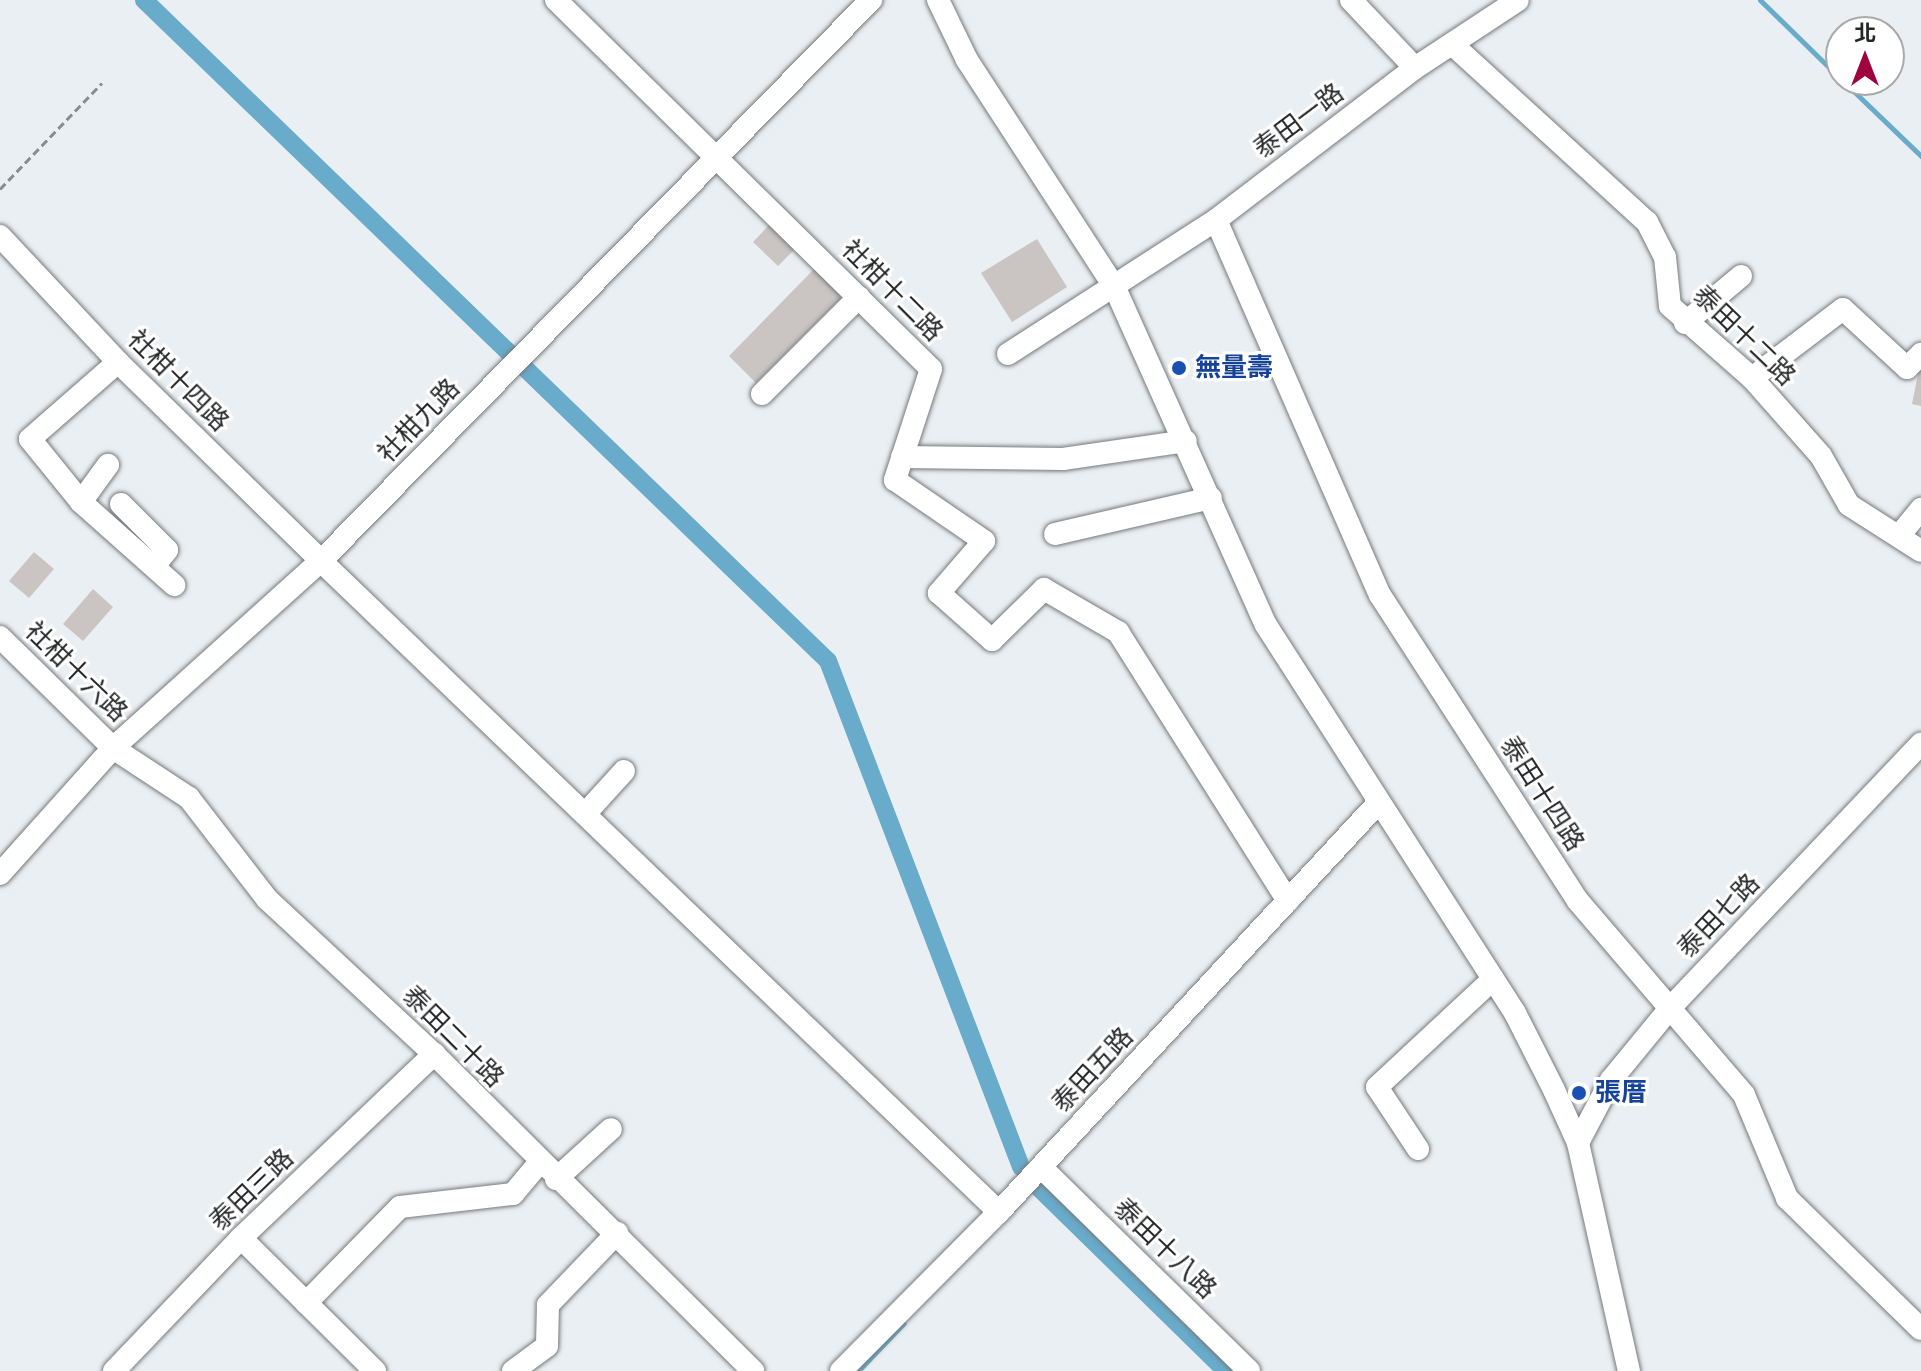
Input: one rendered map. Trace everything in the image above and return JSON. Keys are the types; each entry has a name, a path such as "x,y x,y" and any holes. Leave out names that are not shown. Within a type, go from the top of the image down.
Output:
{"street":[{"name":"社柑十二路","path":"556,0 931,369 895,480 984,541 939,593 992,640 1044,589 1118,632 1288,901"},
{"name":"社柑九路","path":"0,874 113,748 321,561 871,0"},
{"path":"938,0 967,60 1115,288 1266,625 1491,981 1515,1013 1578,1143 1629,1371"},
{"path":"1351,0 1415,68"},
{"name":"泰田一路","path":"1008,354 1115,288 1216,220 1415,68 1518,0"},
{"name":"泰田十二路","path":"1453,45 1647,222 1665,257 1670,306 1685,323 1752,378 1821,456 1849,505 1921,551"},
{"name":"泰田十四路","path":"1216,220 1380,595 1578,901 1744,1095 1787,1198 1921,1329"},
{"name":"社柑十四路","path":"0,236 118,362 321,561 999,1212"},
{"path":"1685,323 1741,276"},
{"path":"762,394 859,297"},
{"path":"1752,378 1843,309 1907,368 1921,354"},
{"path":"118,362 30,439 81,502 174,585"},
{"path":"902,457 1063,459 1186,441"},
{"path":"81,502 108,465"},
{"path":"1055,534 1211,498"},
{"path":"121,504 167,550 154,566"},
{"path":"1899,536 1921,509"},
{"name":"社柑十六路","path":"0,637 113,748"},
{"name":"泰田七路","path":"1578,1143 1611,1080 1671,1007 1921,744"},
{"name":"泰田二十路","path":"113,748 189,798 267,899 434,1054 539,1163 617,1233 753,1371"},
{"path":"585,814 624,771"},
{"name":"泰田五路","path":"841,1371 999,1212 1379,802"},
{"path":"1418,1149 1377,1087 1491,981"},
{"name":"泰田三路","path":"114,1371 241,1238 434,1054"},
{"path":"556,1179 611,1129"},
{"path":"306,1303 400,1207 513,1194 539,1163"},
{"name":"泰田十八路","path":"1041,1167 1249,1371"},
{"path":"513,1371 547,1346 548,1305 617,1233"},
{"path":"241,1238 375,1371"}],"path":[{"path":"0,189 102,83"}],"building":[{"path":"772,222 797,247 778,266 753,242"},
{"path":"1037,239 1067,287 1012,322 981,273"},
{"path":"818,265 842,288 841,298 756,383 729,356"},
{"path":"1921,364 1921,406 1912,404"},
{"path":"34,552 54,569 29,598 9,581"},
{"path":"93,589 113,607 83,641 63,624"}],"waterway":[{"path":"144,0 828,661 1021,1167"},
{"path":"1760,0 1825,63"},
{"path":"1859,96 1921,156"},
{"path":"1035,1184 1226,1371"},
{"path":"858,1371 904,1323"}],"place":[{"name":"無量壽","path":"1179,368"},
{"name":"張厝","path":"1579,1093"}]}
